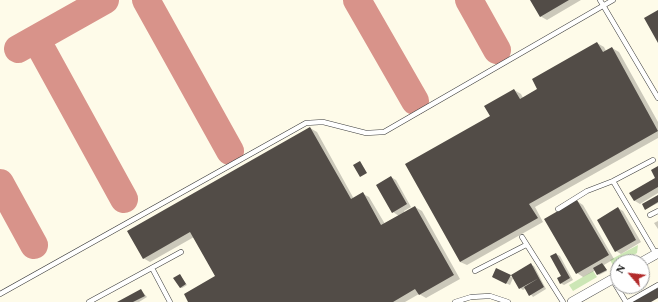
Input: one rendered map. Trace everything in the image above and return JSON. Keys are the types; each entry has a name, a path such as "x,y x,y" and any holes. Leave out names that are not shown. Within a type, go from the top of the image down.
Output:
{"street":[{"path":"572,302 610,281"}],"lane":[{"path":"600,0 658,98"},
{"path":"0,294 306,123 323,122 366,133 384,132 613,0"},
{"path":"558,209 587,191 613,181 653,160"},
{"path":"613,181 657,254"},
{"path":"650,215 658,210"},
{"path":"522,237 563,302"},
{"path":"475,271 526,245"},
{"path":"88,302 181,252"},
{"path":"152,268 170,302"},
{"path":"627,302 658,285"},
{"path":"457,302 471,297 490,296 508,302"}],"green space":[{"path":"638,245 637,253 635,254 621,254"},
{"path":"593,271 597,277 573,291 569,285"}],"building":[{"path":"530,0 569,0 540,17"},
{"path":"658,10 658,43 644,18"},
{"path":"597,42 603,52 612,47 658,131 529,204 538,218 460,262 405,164 490,116 484,106 514,89 520,99 537,89 532,79"},
{"path":"310,127 351,199 363,192 381,225 415,206 454,275 419,295 415,289 393,302 188,302 184,294 215,276 190,232 143,259 127,231"},
{"path":"360,161 367,173 360,177 353,165"},
{"path":"658,166 658,187 634,201 629,193 655,178 651,170"},
{"path":"391,176 407,204 392,213 376,185"},
{"path":"658,195 658,202 645,210 642,204"},
{"path":"577,200 609,255 576,274 544,219"},
{"path":"618,207 636,240 615,252 597,220"},
{"path":"556,253 570,278 560,284 557,278 561,276 550,256"},
{"path":"531,263 539,278 519,289 511,275"},
{"path":"602,263 607,270 597,275 593,268"},
{"path":"496,268 511,275 506,284 492,277"},
{"path":"180,274 186,284 180,288 173,278"},
{"path":"539,278 544,287 529,296 524,287"},
{"path":"658,288 658,298 651,302 632,302 647,294 650,294 650,292"},
{"path":"141,289 145,296 133,302 117,302"}],"taxiway":[{"path":"18,49 105,0"},
{"path":"146,0 230,151"},
{"path":"357,0 415,101"},
{"path":"469,0 497,50"},
{"path":"36,39 124,199"},
{"path":"0,183 34,245"}]}
